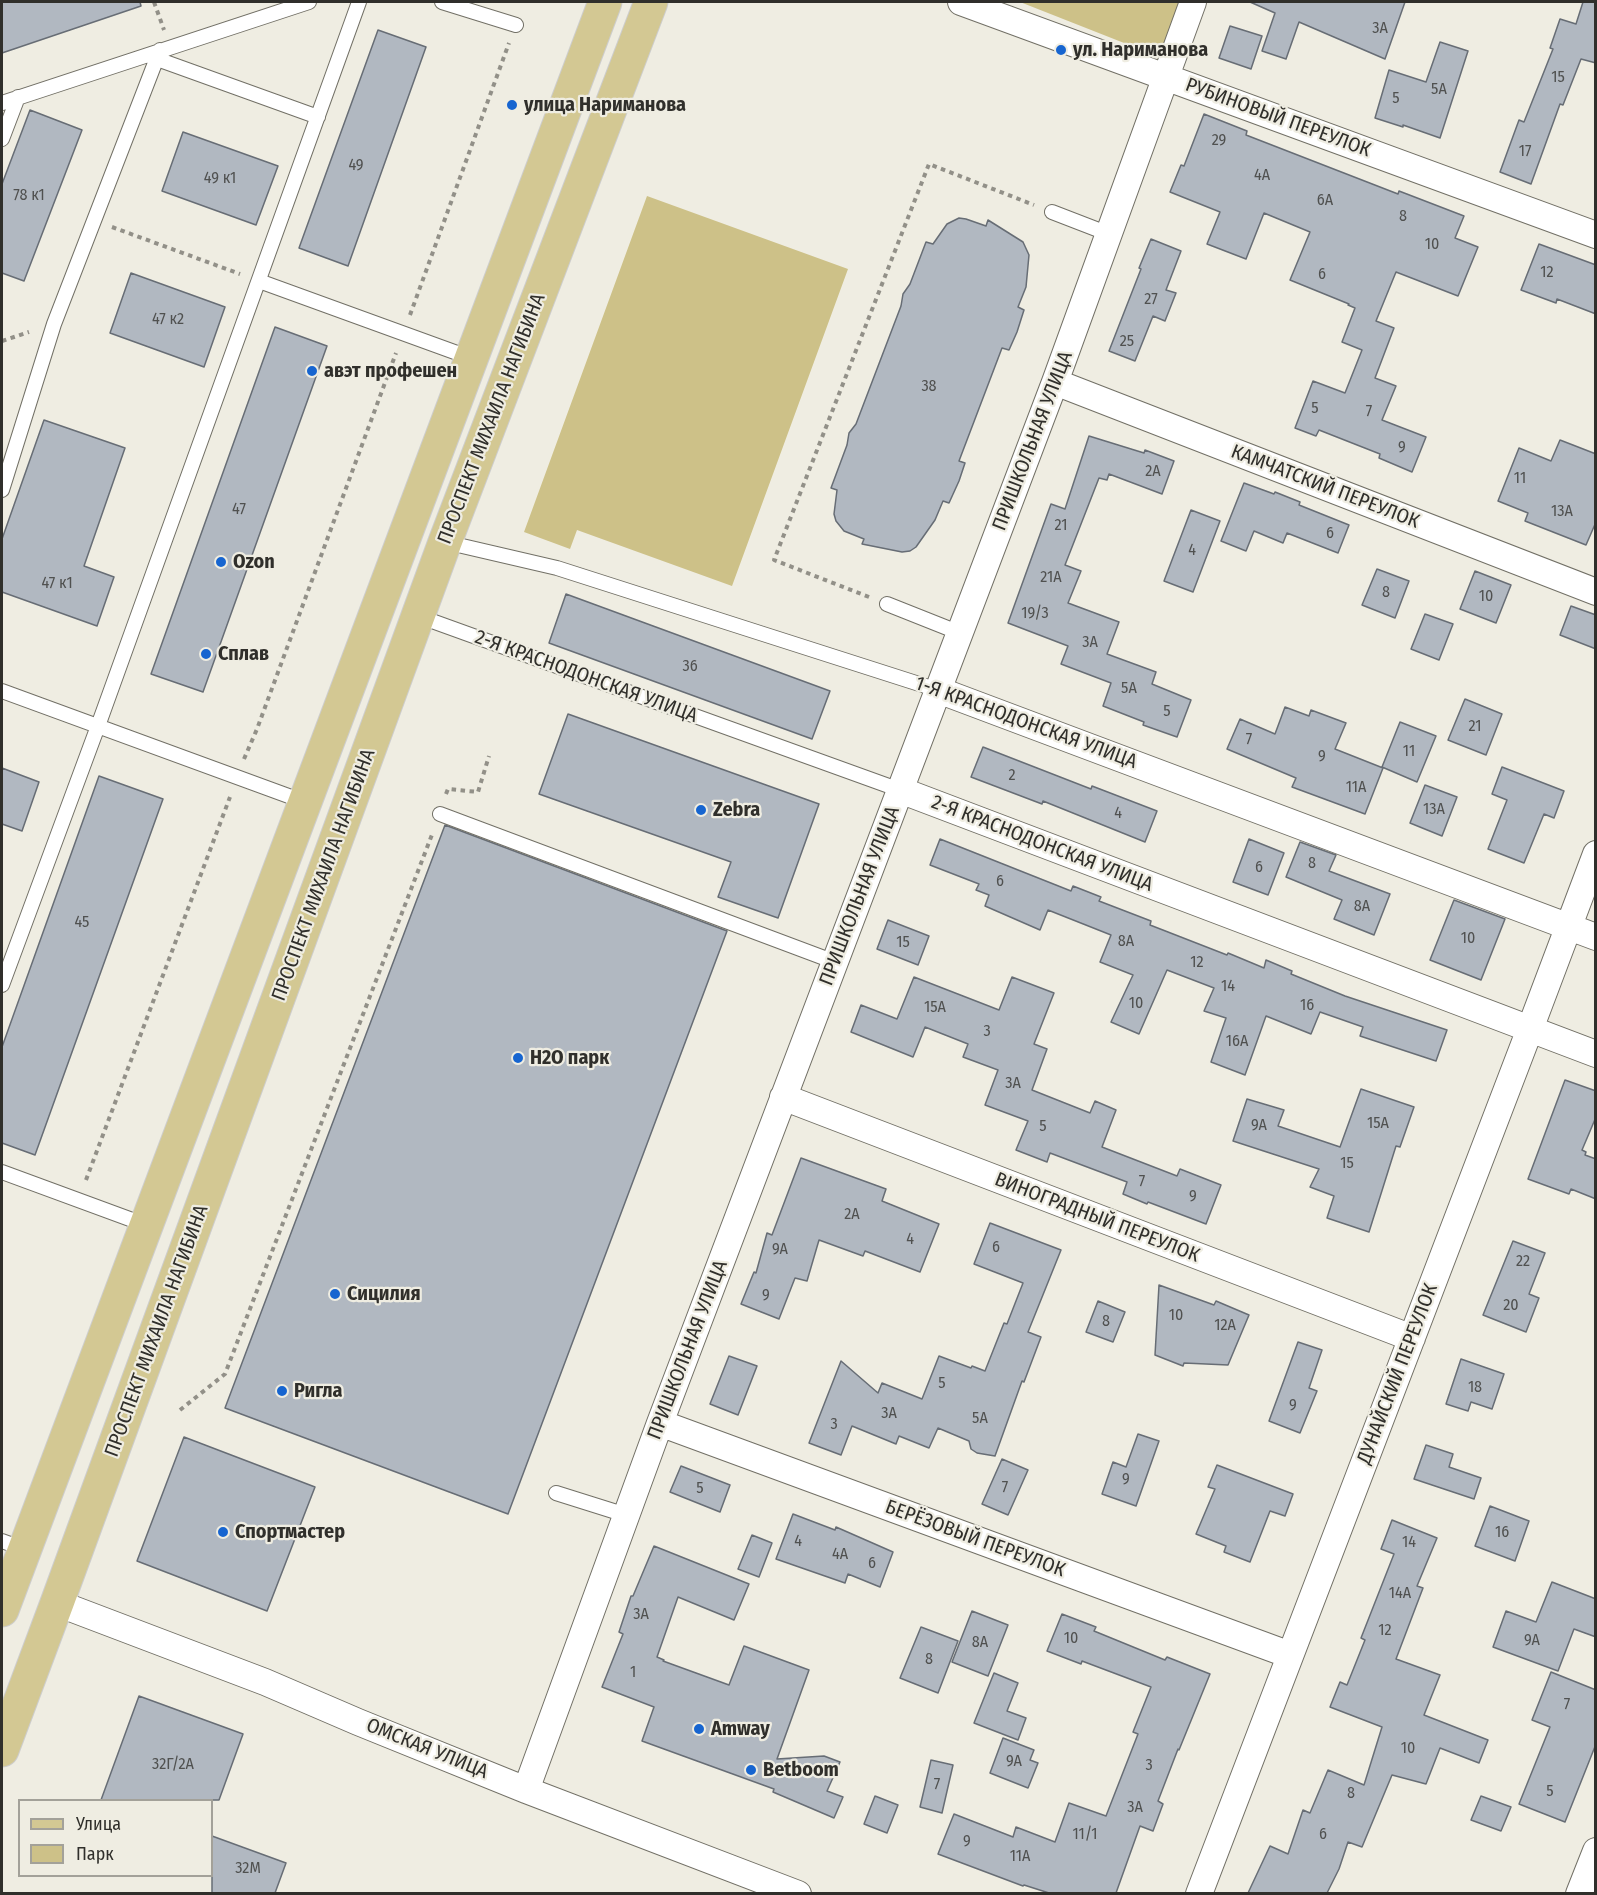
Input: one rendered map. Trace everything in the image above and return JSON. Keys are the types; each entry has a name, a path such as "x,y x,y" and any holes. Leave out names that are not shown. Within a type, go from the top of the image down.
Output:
{"main road":[{"name":"ПРОСПЕКТ МИХАИЛА НАГИБИНА","path":"2,1610 13,1545 146,1226 605,2"},
{"name":"ПРОСПЕКТ МИХАИЛА НАГИБИНА","path":"2,1750 445,542 651,2"}],"street":[{"name":"РУБИНОВЫЙ ПЕРЕУЛОК","path":"961,2 1596,235"},
{"name":"ПРИШКОЛЬНАЯ УЛИЦА","path":"526,1790 660,1423 1055,382 1193,2"},
{"name":"КАМЧАТСКИЙ ПЕРЕУЛОК","path":"1055,382 1596,592"},
{"name":"1-Я КРАСНОДОНСКАЯ УЛИЦА","path":"938,690 1596,937"},
{"name":"2-Я КРАСНОДОНСКАЯ УЛИЦА","path":"900,790 1596,1054"},
{"name":"ДУНАЙСКИЙ ПЕРЕУЛОК","path":"1199,1893 1596,854"},
{"name":"ВИНОГРАДНЫЙ ПЕРЕУЛОК","path":"783,1097 1412,1338"},
{"name":"БЕРЁЗОВЫЙ ПЕРЕУЛОК","path":"660,1423 1290,1655"},
{"name":"ОМСКАЯ УЛИЦА","path":"57,1603 265,1682 526,1790 798,1893"},
{"path":"1579,1893 1596,1851"}],"lane":[{"path":"2,103 309,2"},
{"path":"2,985 98,726 359,2"},
{"path":"442,2 516,25"},
{"path":"162,52 318,117"},
{"path":"2,490 54,324 162,52"},
{"path":"2,139 18,97"},
{"path":"1052,212 1109,234"},
{"path":"259,281 471,358"},
{"name":"1-Я КРАСНОДОНСКАЯ УЛИЦА","path":"445,542 557,568 938,690"},
{"path":"887,604 960,633"},
{"name":"2-Я КРАСНОДОНСКАЯ УЛИЦА","path":"418,616 900,790"},
{"path":"2,691 305,802"},
{"path":"440,814 835,962"},
{"path":"2,1172 146,1226"},
{"path":"556,1494 626,1515"}],"path":[{"path":"154,2 162,52"},
{"path":"79,1201 248,747 257,729 516,25"},
{"path":"887,604 774,560 929,164 1052,212"},
{"path":"94,221 259,281"},
{"path":"448,789 478,792 489,756"},
{"path":"180,1410 225,1374 440,814"}],"green space":[{"path":"1020,2 1187,2 1172,43 1152,54"},
{"path":"647,196 848,269 732,586 577,530 570,549 524,532"}],"building":[{"path":"2,2 140,2 141,6 2,53"},
{"path":"1250,2 1405,2 1385,59 1299,22 1286,59 1262,51 1275,13"},
{"path":"1583,2 1596,2 1596,63 1581,59 1563,105 1560,104 1531,184 1500,172 1519,120 1524,122 1553,49 1550,48 1560,19 1576,24"},
{"path":"1230,26 1262,36 1251,69 1219,58"},
{"path":"378,30 426,47 348,266 299,248"},
{"path":"1440,42 1468,51 1440,138 1375,118 1389,70 1426,82"},
{"path":"30,110 82,130 24,281 2,273 2,184"},
{"path":"1204,114 1247,131 1246,135 1398,194 1399,191 1464,216 1455,238 1478,247 1458,296 1396,272 1376,321 1394,328 1375,378 1396,386 1382,420 1426,437 1412,472 1379,458 1380,454 1319,430 1316,436 1295,428 1313,381 1345,393 1362,350 1342,342 1355,308 1290,280 1310,232 1264,213 1246,259 1207,244 1220,212 1170,192 1181,165 1184,166"},
{"path":"183,132 278,166 256,225 162,191"},
{"path":"959,218 986,226 988,220 1023,242 1029,255 1026,287 1018,307 1024,310 1009,350 1002,348 959,461 965,463 949,503 943,501 935,520 916,547 910,551 902,552 862,544 864,539 844,531 836,521 834,514 837,490 831,488 847,445 849,433 856,424 901,306 903,294 910,284 926,242 933,244 947,224"},
{"path":"1151,239 1181,251 1166,290 1176,293 1165,321 1153,316 1135,361 1109,351"},
{"path":"1539,244 1596,265 1596,314 1557,299 1556,303 1521,290"},
{"path":"131,273 225,307 204,367 110,333"},
{"path":"275,327 327,346 203,692 151,674"},
{"path":"44,420 125,448 84,566 114,577 97,626 2,592 2,539"},
{"path":"1089,436 1144,453 1145,450 1174,461 1162,494 1109,474 1107,480 1099,478 1065,565 1081,571 1068,603 1119,622 1107,654 1156,672 1152,684 1191,700 1177,737 1143,725 1144,722 1103,706 1111,683 1061,664 1068,646 1008,623 1051,504 1065,509"},
{"path":"1560,440 1596,454 1596,522 1586,545 1525,521 1528,513 1498,501 1519,448 1551,461"},
{"path":"1244,483 1300,502 1299,505 1349,525 1338,553 1287,533 1283,543 1254,531 1246,551 1221,541"},
{"path":"1191,510 1220,521 1193,592 1164,581"},
{"path":"1377,569 1409,581 1395,618 1362,605"},
{"path":"1475,571 1511,585 1496,623 1460,609"},
{"path":"566,594 830,691 812,739 549,643"},
{"path":"1571,606 1596,615 1596,649 1560,635"},
{"path":"1425,614 1453,624 1439,660 1411,649"},
{"path":"1465,699 1502,714 1486,755 1448,740"},
{"path":"1285,707 1309,716 1311,710 1346,723 1335,749 1383,768 1365,814 1292,787 1296,778 1227,749 1240,719 1275,734"},
{"name":"Zebra","path":"568,714 819,804 778,918 718,897 731,862 539,794"},
{"path":"1400,722 1436,736 1417,782 1382,767"},
{"path":"983,747 1091,789 1092,786 1157,811 1145,842 1043,801 1042,804 971,777"},
{"path":"1502,767 1564,791 1554,818 1544,814 1524,863 1488,849 1507,800 1492,794"},
{"path":"2,768 39,782 22,831 2,824"},
{"path":"99,776 163,799 35,1155 2,1143 2,1047"},
{"path":"1425,785 1457,797 1442,836 1410,823"},
{"name":"H2O парк","path":"445,825 727,931 508,1514 225,1408"},
{"path":"940,839 1071,891 1073,886 1101,897 1099,901 1151,921 1150,925 1227,955 1228,953 1264,968 1266,960 1292,971 1291,974 1345,996 1447,1030 1436,1061 1360,1036 1363,1027 1320,1012 1311,1034 1266,1016 1245,1075 1211,1062 1226,1018 1204,1011 1214,988 1167,970 1139,1034 1111,1022 1133,975 1100,962 1111,935 1048,910 1040,930 985,906 989,895 976,890 979,884 930,865"},
{"path":"1249,839 1284,853 1268,895 1233,882"},
{"path":"1300,842 1336,855 1329,871 1390,894 1374,935 1334,919 1342,900 1286,877"},
{"path":"1454,900 1505,919 1481,980 1430,960"},
{"path":"888,920 929,936 918,965 877,949"},
{"path":"914,977 999,1010 1012,977 1054,993 1034,1044 1047,1049 1032,1090 1090,1113 1095,1101 1116,1110 1102,1147 1177,1176 1180,1169 1221,1185 1206,1224 1123,1194 1127,1182 1050,1153 1047,1162 1016,1150 1028,1121 985,1105 998,1070 963,1057 968,1044 925,1027 913,1057 851,1032 861,1005 897,1019"},
{"path":"1565,1080 1596,1091 1596,1117 1582,1150 1586,1152 1585,1155 1596,1159 1596,1199 1571,1189 1569,1194 1528,1179"},
{"path":"1361,1089 1414,1107 1400,1147 1396,1146 1369,1232 1327,1218 1334,1196 1310,1187 1319,1169 1233,1141 1247,1099 1284,1110 1278,1126 1340,1147"},
{"path":"801,1158 886,1189 882,1201 939,1224 920,1272 865,1251 863,1256 819,1240 807,1281 795,1278 779,1319 741,1304 754,1272 756,1273 767,1233 772,1235"},
{"path":"990,1223 1061,1250 1028,1332 1041,1337 1024,1382 1022,1381 995,1456 977,1453 971,1449 969,1441 938,1428 929,1448 899,1436 896,1444 852,1426 841,1455 809,1443 841,1361 878,1393 882,1383 922,1399 939,1356 985,1371 1023,1283 974,1264"},
{"path":"1513,1241 1545,1253 1529,1294 1539,1298 1526,1332 1483,1315"},
{"path":"1159,1285 1214,1305 1216,1301 1249,1315 1228,1365 1184,1363 1183,1366 1155,1355"},
{"path":"1098,1301 1125,1312 1113,1342 1086,1332"},
{"path":"1298,1342 1322,1350 1309,1388 1317,1391 1300,1433 1269,1421"},
{"path":"729,1356 757,1366 738,1415 710,1404"},
{"path":"1461,1359 1504,1374 1492,1409 1471,1402 1468,1411 1446,1404"},
{"path":"1138,1434 1159,1441 1136,1506 1102,1494 1113,1462 1126,1467"},
{"name":"Спортмастер","path":"184,1437 315,1487 267,1611 137,1561"},
{"path":"1426,1445 1453,1454 1449,1467 1481,1478 1474,1499 1414,1479"},
{"path":"1002,1459 1028,1470 1008,1515 982,1504"},
{"path":"1217,1465 1293,1494 1285,1516 1270,1511 1250,1562 1224,1552 1226,1546 1196,1534 1215,1489 1208,1487"},
{"path":"681,1466 730,1485 720,1512 670,1492"},
{"path":"1490,1506 1529,1521 1515,1561 1475,1546"},
{"path":"793,1514 835,1530 836,1527 893,1552 880,1587 848,1574 845,1583 776,1559"},
{"path":"1392,1520 1437,1538 1417,1586 1423,1588 1396,1659 1440,1675 1424,1715 1488,1740 1479,1763 1440,1748 1426,1784 1392,1775 1362,1847 1348,1842 1339,1869 1327,1893 1248,1893 1270,1846 1288,1854 1303,1810 1310,1813 1328,1770 1364,1785 1382,1727 1330,1707 1340,1682 1347,1685 1365,1640 1361,1638 1394,1554 1381,1549"},
{"path":"752,1535 772,1543 759,1577 738,1569"},
{"path":"654,1546 749,1584 734,1620 678,1597 657,1657 729,1685 744,1646 809,1670 777,1759 824,1756 840,1762 827,1791 843,1797 834,1818 773,1792 774,1789 642,1741 654,1707 602,1687 623,1634 619,1632 631,1596 633,1596"},
{"path":"1552,1582 1596,1599 1596,1637 1574,1629 1558,1671 1493,1647 1506,1611 1536,1622"},
{"path":"972,1611 1008,1625 988,1676 952,1662"},
{"path":"1062,1614 1096,1627 1094,1631 1165,1660 1167,1657 1210,1674 1158,1801 1163,1804 1153,1831 1140,1826 1116,1893 1049,1893 1023,1886 938,1854 954,1814 1013,1837 1016,1827 1055,1842 1069,1803 1106,1816 1138,1734 1133,1732 1151,1687 1082,1661 1081,1664 1047,1651"},
{"path":"921,1627 958,1641 938,1693 900,1678"},
{"path":"1551,1672 1596,1690 1596,1744 1565,1822 1519,1804 1550,1727 1532,1720"},
{"path":"994,1673 1018,1683 1007,1711 1026,1718 1018,1740 974,1723"},
{"path":"139,1696 243,1734 219,1800 101,1799"},
{"path":"1003,1738 1034,1750 1030,1760 1038,1763 1028,1788 990,1773"},
{"path":"931,1760 953,1765 942,1813 920,1807"},
{"path":"875,1796 898,1805 887,1833 864,1824"},
{"path":"1481,1796 1511,1807 1501,1831 1471,1820"},
{"path":"213,1836 286,1863 275,1893 212,1893"}],"place":[{"name":"ул. Нариманова","path":"1061,50"},
{"name":"улица Нариманова","path":"512,105"},
{"name":"авэт профешен","path":"312,371"},
{"name":"Ozon","path":"221,562"},
{"name":"Сплав","path":"206,654"},
{"name":"Zebra","path":"701,810"},
{"name":"H2O парк","path":"518,1058"},
{"name":"Сицилия","path":"335,1294"},
{"name":"Ригла","path":"282,1391"},
{"name":"Спортмастер","path":"223,1532"},
{"name":"Amway","path":"699,1729"},
{"name":"Betboom","path":"751,1770"}]}
